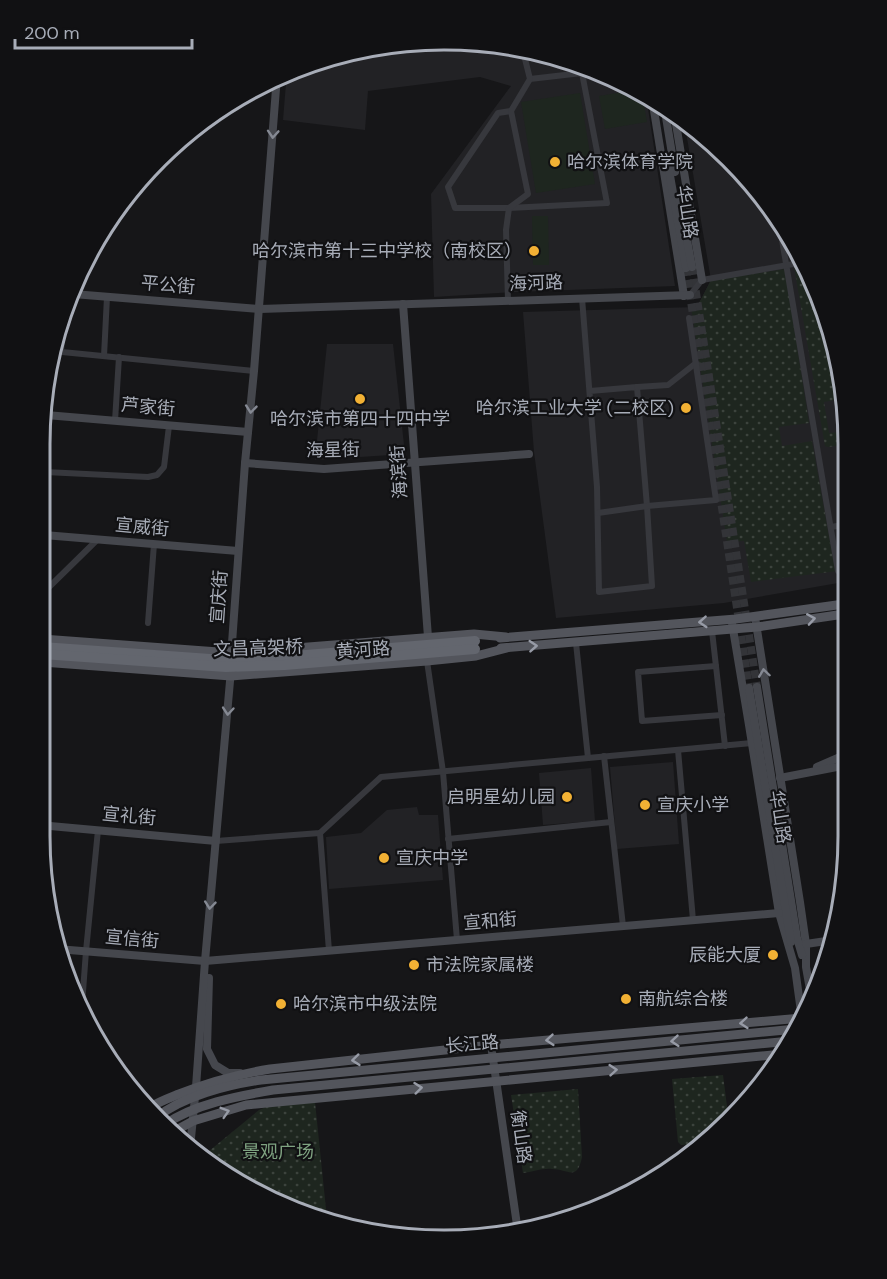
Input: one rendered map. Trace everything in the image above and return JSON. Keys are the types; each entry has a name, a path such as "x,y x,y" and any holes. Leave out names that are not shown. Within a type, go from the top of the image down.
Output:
{"highway":[{"name":"文昌高架桥","path":"50,647 224,660 475,645"},
{"name":"文昌高架桥","path":"50,655 226,667 285,665 475,645"}],"main road":[{"name":"黄河路","path":"756,622 838,604"},
{"name":"黄河路","path":"50,640 232,653 474,634 506,637 732,625 838,615"},
{"name":"黄河路","path":"475,645 507,648 576,643 712,632 732,625"},
{"name":"黄河路","path":"475,645 506,637"},
{"name":"黄河路","path":"50,663 231,676 427,661 476,656 507,648"},
{"path":"156,1104 244,1074 270,1069 491,1046 792,1020"},
{"name":"长江路","path":"163,1112 196,1092 261,1080 786,1030"},
{"name":"长江路","path":"172,1121 194,1110 273,1090 779,1042"},
{"path":"180,1128 193,1121 246,1106 770,1055"}],"street":[{"path":"508,301 506,230 509,208 528,194 511,111 530,79 525,58"},
{"path":"530,79 579,73"},
{"path":"511,111 498,113 448,187 455,208 607,203 582,75"},
{"name":"宣庆街","path":"191,1138 231,676 238,551 260,309 276,87"},
{"name":"华山路","path":"654,111 687,295"},
{"name":"华山路","path":"660,114 689,268 666,119"},
{"path":"676,126 702,280"},
{"path":"782,242 838,557"},
{"path":"687,295 702,280 794,264"},
{"name":"平公街","path":"78,294 260,309"},
{"name":"海河路","path":"260,309 687,295"},
{"path":"104,356 107,297"},
{"path":"582,298 597,487 600,592 652,586 637,387"},
{"name":"海滨街","path":"403,304 428,637"},
{"path":"598,513 716,500 689,318"},
{"path":"61,352 254,371"},
{"path":"115,421 119,357"},
{"path":"590,391 668,385 696,363"},
{"name":"芦家街","path":"50,415 248,432"},
{"path":"50,472 148,477 158,475 164,467 169,426"},
{"name":"海星街","path":"245,463 324,469 529,454"},
{"path":"831,527 838,526"},
{"name":"宣威街","path":"50,536 238,551"},
{"path":"50,586 97,540"},
{"path":"148,623 154,544"},
{"name":"华山路","path":"756,622 785,777 809,984"},
{"name":"华山路","path":"732,625 778,913 795,968 800,1004"},
{"path":"712,632 725,746"},
{"path":"576,643 588,758"},
{"path":"427,661 442,772 457,940"},
{"path":"716,666 638,672 642,721 722,715"},
{"path":"795,968 753,687 797,938 806,967"},
{"path":"216,841 320,833 381,777 752,743"},
{"path":"678,750 693,920"},
{"path":"604,756 623,926"},
{"path":"785,777 838,758"},
{"path":"785,777 838,767"},
{"path":"448,839 611,822"},
{"name":"宣礼街","path":"50,826 216,841"},
{"path":"83,994 98,830"},
{"path":"320,833 329,951"},
{"name":"宣和街","path":"207,961 778,913"},
{"path":"806,944 823,942"},
{"name":"宣信街","path":"67,950 207,961"},
{"path":"207,961 207,1048 215,1065 228,1073 244,1074"},
{"name":"衡山路","path":"491,1046 517,1223"}],"shaded area":[{"name":"哈尔滨体育学院","path":"418,50 469,50 495,53 545,63 594,79 648,106 675,286 434,297 431,194 511,86 480,77 368,91 365,130 283,120 286,82 342,63 392,53"},
{"name":"哈尔滨工业大学 (二校区)","path":"686,134 740,184 771,225 797,269 817,317 830,367 837,418 838,583 724,603 556,618 534,452 523,312 697,307 711,280"},
{"name":"哈尔滨市第四十四中学","path":"327,344 393,344 405,454 315,460"},
{"name":"宣庆小学","path":"673,762 679,844 617,849 610,767"},
{"name":"启明星幼儿园","path":"591,768 595,821 543,825 539,773"},
{"name":"宣庆中学","path":"417,807 419,815 438,815 443,880 329,889 326,837 361,833 387,810"}],"green space":[{"path":"622,92 641,102 644,104 647,122 605,129 599,96"},
{"path":"580,93 595,184 536,193 521,102"},
{"path":"532,216 548,216 549,265 533,265"},
{"path":"794,267 808,293 824,342 835,400 824,402 829,433 838,432 838,446 825,446"},
{"path":"785,269 809,423 779,427 782,446 812,441 835,570 838,571 751,582 744,541 727,542 691,307 697,307 711,280"},
{"path":"723,1075 727,1108 687,1145 681,1145 678,1142 672,1079"},
{"path":"578,1089 582,1157 580,1165 575,1172 549,1169 523,1173 511,1095"},
{"name":"景观广场","path":"315,1102 326,1212 269,1189 246,1177 209,1151 259,1110 268,1106"}],"tunnel":[{"path":"692,267 757,687"},
{"path":"686,268 749,688"}],"place":[{"name":"哈尔滨体育学院","path":"555,162"},
{"name":"哈尔滨市第十三中学校（南校区）","path":"534,251"},
{"name":"哈尔滨市第四十四中学","path":"360,399"},
{"name":"哈尔滨工业大学 (二校区)","path":"686,408"},
{"name":"启明星幼儿园","path":"567,797"},
{"name":"宣庆小学","path":"645,805"},
{"name":"宣庆中学","path":"384,858"},
{"name":"辰能大厦","path":"773,955"},
{"name":"市法院家属楼","path":"414,965"},
{"name":"南航综合楼","path":"626,999"},
{"name":"哈尔滨市中级法院","path":"281,1004"}]}
